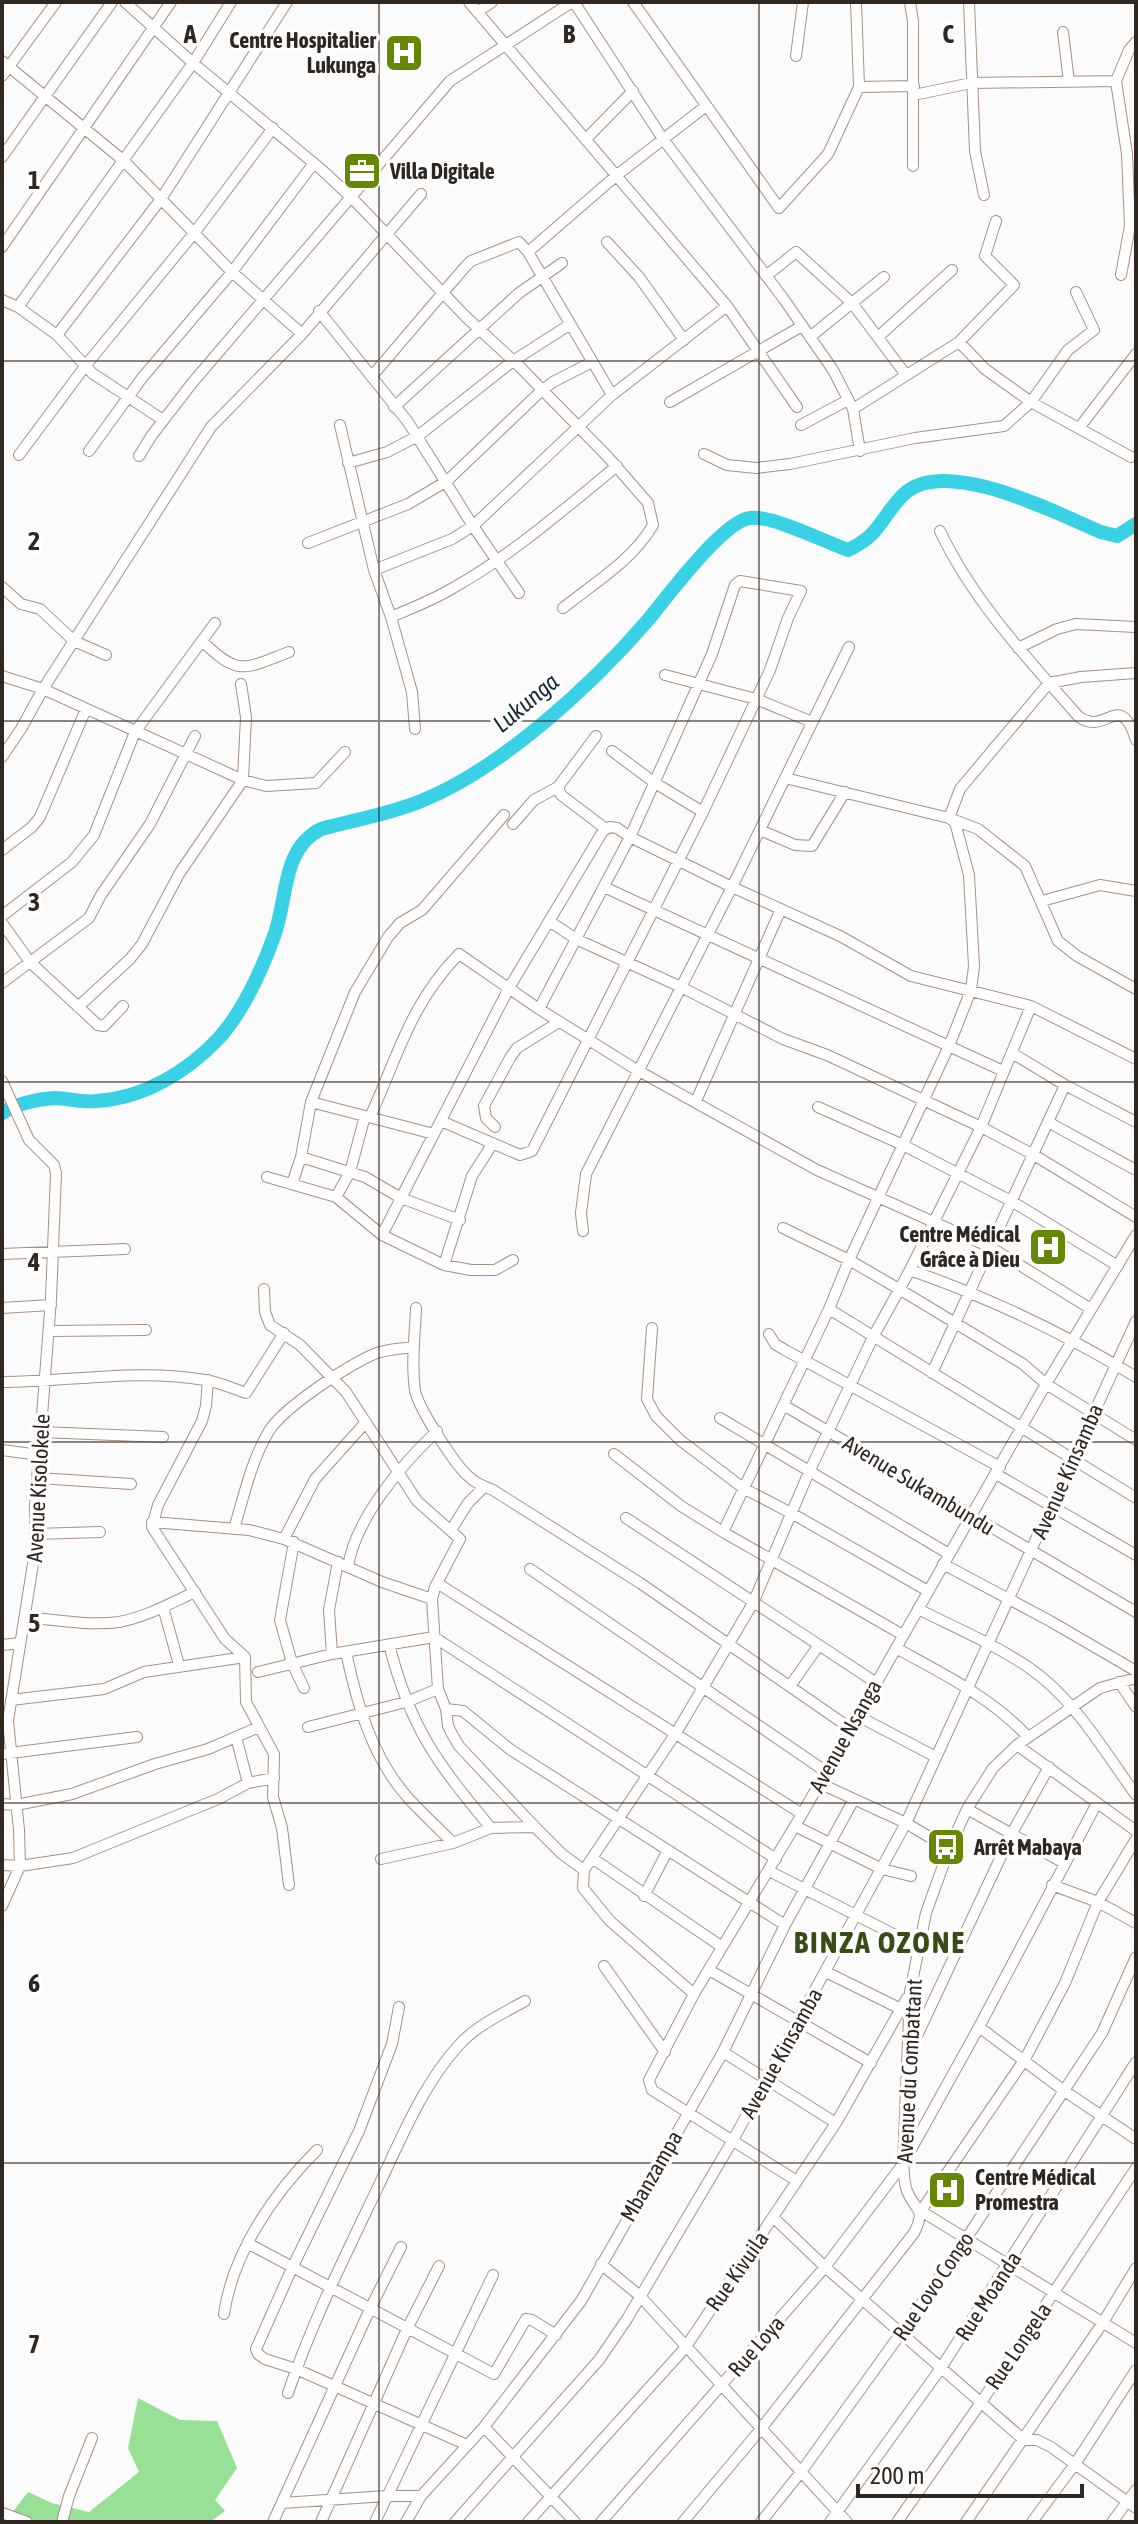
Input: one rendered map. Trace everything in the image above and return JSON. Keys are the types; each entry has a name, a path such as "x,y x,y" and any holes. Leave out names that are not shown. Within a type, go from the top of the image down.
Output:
{"street":[{"path":"56,2 4,68 85,127 124,161 232,272 302,334"},
{"path":"2,157 112,2"},
{"path":"125,2 352,198 617,466 648,503 653,525 632,553 563,608"},
{"path":"2,247 171,2"},
{"path":"18,307 193,63 231,2"},
{"path":"57,335 161,199 287,2"},
{"path":"469,2 727,306 797,407"},
{"path":"477,12 492,2"},
{"path":"139,456 163,420 450,81 573,2 663,139 833,370 851,404 860,451"},
{"path":"633,2 779,208 828,154 859,87 856,2"},
{"path":"796,56 803,2"},
{"path":"910,2 913,21 913,166"},
{"path":"969,2 975,151 984,195"},
{"path":"1063,32 1069,82"},
{"path":"1121,275 1131,247 1132,154 1116,81 1129,50 1136,42"},
{"path":"859,87 914,90 971,83 1116,81"},
{"path":"586,139 633,91"},
{"path":"528,252 617,175 706,106"},
{"path":"19,455 273,128"},
{"path":"89,451 129,395 232,272 314,163"},
{"path":"2,757 211,427 302,334 421,194"},
{"path":"801,425 851,404 959,342 1014,285 985,256 996,221"},
{"path":"372,376 471,261 519,242 528,252 612,395"},
{"path":"607,242 639,277 684,340"},
{"path":"766,276 796,252 852,303 906,375"},
{"path":"394,407 519,293 562,263"},
{"path":"878,337 952,270"},
{"path":"810,337 884,277"},
{"path":"704,454 727,465 756,468 860,451 915,438 1004,426 1031,402 1068,350 1094,330 1076,292"},
{"path":"2,300 18,307 57,335 92,373 163,420"},
{"path":"374,570 452,539 473,526 612,395 727,306"},
{"path":"319,311 418,436 473,526 519,593"},
{"path":"348,463 387,452 418,436 513,361 569,325"},
{"path":"670,402 802,326"},
{"path":"959,342 985,369 1031,402 1131,457"},
{"path":"1079,428 1136,354"},
{"path":"308,543 408,504 447,481 541,391 592,362"},
{"path":"340,425 374,570 412,692 415,729"},
{"path":"391,617 452,589 497,559 617,466"},
{"path":"940,531 973,589 1018,648 1084,721 1121,715 1131,721 1136,740"},
{"path":"441,1121 520,1155 532,1151 703,812 770,670 801,591 740,581 735,585 698,684 655,783 630,837 539,1009"},
{"path":"2,587 21,604 40,609 74,641 106,655"},
{"path":"2,916 72,862 94,835 135,732 215,623"},
{"path":"1018,648 1057,629 1076,624 1136,627"},
{"path":"202,641 224,662 236,667 256,664 289,652"},
{"path":"583,1231 581,1213 586,1174 732,887 849,647"},
{"path":"949,818 960,789 1049,683 1136,673"},
{"path":"665,675 756,699 812,722"},
{"path":"2,676 43,689 243,780 266,786 316,783 345,752"},
{"path":"78,1007 136,952 154,924 173,883 243,780 246,717 241,684"},
{"path":"2,850 40,817 86,709"},
{"path":"2,983 89,918 101,895 150,824 195,736"},
{"path":"513,824 534,800 558,787 596,736"},
{"path":"612,751 655,783 703,812"},
{"path":"785,778 949,818 978,829 1025,866 1058,941 1077,956 1136,989"},
{"path":"558,787 561,795 606,829 617,828 732,887 840,936 911,976 1031,1006 1136,1059"},
{"path":"760,830 795,845 812,846 845,792"},
{"path":"292,1184 301,1157 311,1102 355,992 388,937 400,923 422,910 504,815"},
{"path":"723,1532 785,1406 877,1198 949,1046 971,990 974,966 969,875 955,822 949,818"},
{"path":"382,1235 509,988 606,829"},
{"path":"1042,901 1100,885 1136,891"},
{"path":"604,887 1003,1071"},
{"path":"696,1101 781,909"},
{"path":"549,921 576,939 681,987 783,1039 827,1055 981,1127 1136,1217"},
{"path":"2,923 30,962 101,1027 123,1006"},
{"path":"336,1197 350,1172 367,1117 420,1003 439,975 459,954 539,1009 637,1070 817,1170 992,1248 1091,1309"},
{"path":"694,1994 610,1921 583,1888 584,1870 676,1733 753,1603 809,1472 873,1337 981,1127 1031,1006"},
{"path":"495,1127 486,1118 484,1106 510,1058 517,1048 559,1022"},
{"path":"1012,1053 1136,1122"},
{"name":"Avenue Kisolokele","path":"2,1081 29,1140 54,1165 56,1173 36,1534 25,1617 7,1704 6,1754 16,1805 20,1866 2,1906"},
{"path":"932,1373 1065,1085"},
{"path":"311,1102 434,1134"},
{"path":"818,1107 903,1145 1013,1202 1118,1266"},
{"path":"1048,1122 1136,1170"},
{"path":"444,1265 472,1176 493,1143"},
{"path":"301,1157 365,1177 401,1198 460,1220"},
{"path":"267,1177 336,1197 382,1235 444,1265 495,1270 513,1260"},
{"path":"783,1228 899,1289 1023,1364 1046,1384 1136,1440"},
{"name":"Avenue Nsanga","path":"797,2181 687,2113 649,2086 649,2080 694,1994 776,1859 1046,1384 1136,1235"},
{"path":"2,1254 125,1249"},
{"path":"910,1270 971,1291 1074,1340 1136,1377"},
{"path":"264,1289 267,1320 346,1392 417,1501 458,1536 460,1542 437,1583 432,1599 438,1689 446,1709 448,1726 459,1746 535,1827 562,1854 584,1870"},
{"path":"2,1308 51,1305"},
{"path":"416,1308 414,1347 417,1398 453,1460 483,1488 493,1490 640,1583 850,1728"},
{"path":"829,1309 1136,1498"},
{"name":"Avenue Kinsamba","path":"455,2522 599,2360 733,2140 906,1823 1136,1321"},
{"path":"652,1328 647,1399 656,1416 680,1440 743,1488 928,1591"},
{"path":"49,1331 146,1330"},
{"path":"2,1382 161,1375 208,1380 246,1393 284,1333"},
{"path":"769,1334 775,1344 998,1471 1136,1555"},
{"path":"234,1529 253,1464 271,1428 305,1398 375,1353 414,1347"},
{"path":"208,1380 202,1421 152,1522 154,1532 225,1639 245,1657 246,1702 274,1754 273,1797 282,1828 289,1885"},
{"name":"Avenue Sukambundu","path":"785,1406 1136,1612"},
{"path":"720,1418 1008,1598 1136,1671"},
{"path":"304,1688 292,1663 280,1620 289,1540 315,1479 366,1422"},
{"path":"332,1654 329,1610 343,1564 370,1511 417,1450 437,1431"},
{"path":"41,1432 163,1437"},
{"path":"2,1450 39,1455"},
{"path":"614,1454 681,1506 772,1562 903,1635"},
{"path":"38,1478 131,1484"},
{"path":"451,1530 468,1503 483,1488"},
{"path":"626,1518 875,1682"},
{"path":"152,1522 249,1530 289,1540 432,1599"},
{"path":"36,1534 100,1532"},
{"path":"530,1569 825,1771"},
{"path":"437,1583 802,1814"},
{"path":"25,1617 112,1622 133,1618 195,1592"},
{"path":"163,1607 179,1665"},
{"path":"918,1609 1027,1666 1071,1707 1136,1795"},
{"path":"258,1672 332,1654 434,1637 776,1859"},
{"path":"2,1645 20,1643"},
{"path":"389,1644 406,1702 431,1753 491,1828"},
{"path":"790,1686 819,1645"},
{"path":"896,1648 967,1687 998,1708 1028,1737"},
{"path":"346,1652 361,1715 377,1749 407,1797 453,1843"},
{"path":"7,1704 104,1689 144,1672 179,1665 245,1657"},
{"name":"Avenue du Combattant","path":"921,2211 906,2189 903,2164 910,1992 926,1913 949,1849 967,1809 993,1768 1017,1745 1100,1688 1136,1678"},
{"path":"1119,1682 1136,1707"},
{"path":"308,1727 406,1702 438,1689"},
{"path":"446,1709 463,1711 511,1750 785,1925"},
{"path":"856,1715 936,1757"},
{"path":"2,1804 16,1805 72,1794 155,1764 208,1749 259,1727"},
{"path":"6,1754 137,1737"},
{"path":"236,1737 248,1783"},
{"path":"1017,1745 1136,1831"},
{"path":"906,2060 1012,1833 1049,1767"},
{"path":"2,1865 20,1866 92,1852 218,1799 248,1783 274,1778"},
{"path":"819,1783 906,1823 949,1849"},
{"name":"Mbanzampa","path":"406,2522 421,2496 484,2427 581,2301 723,2052 785,1925 853,1801"},
{"name":"Rue Loya","path":"601,2522 825,2267 903,2164 1097,1803"},
{"path":"967,1809 1064,1863"},
{"path":"795,1826 882,1869 911,1876"},
{"path":"381,1859 453,1843 491,1828 535,1827"},
{"path":"683,2522 760,2430 914,2233 921,2211 1025,2059 1065,1983 1098,1902 1136,1840"},
{"path":"644,1896 668,1850"},
{"path":"592,1858 722,1947"},
{"path":"769,1871 919,1947"},
{"path":"1052,1885 1098,1902 1136,1923"},
{"name":"Rue Lovo Congo","path":"761,2522 801,2472 966,2239 1102,2033 1136,1957"},
{"path":"604,1966 665,2052"},
{"path":"709,1970 871,2063"},
{"path":"826,1972 901,2009"},
{"name":"Rue Kivuila","path":"528,2522 685,2348 836,2123 910,1992"},
{"path":"288,2393 331,2288 403,2136 445,2062 477,2028 525,2001"},
{"path":"399,2007 392,2044 359,2131 256,2349 265,2359 296,2369 467,2445"},
{"path":"979,2027 1063,2090 1136,2139"},
{"path":"723,2052 836,2123"},
{"name":"Rue Moanda","path":"830,2522 941,2368 1136,2062"},
{"path":"224,2314 233,2270 283,2185 317,2150"},
{"name":"Rue Longela","path":"897,2522 982,2401 1136,2168"},
{"path":"921,2211 1136,2343"},
{"path":"774,2218 825,2267 1024,2440 1037,2440 1132,2505"},
{"path":"249,2244 494,2374 526,2319 556,2335"},
{"path":"273,2522 401,2247"},
{"path":"601,2264 640,2296 847,2522"},
{"path":"321,2522 407,2329 439,2266"},
{"path":"966,2522 1102,2324 1136,2268"},
{"path":"375,2522 493,2275"},
{"path":"1032,2522 1075,2464 1136,2370"},
{"path":"484,2427 575,2522"},
{"path":"62,2522 92,2438"},
{"path":"1112,2522 1132,2505 1136,2490"},
{"path":"282,2503 421,2496"},
{"path":"2,2513 27,2522"}],"green space":[{"path":"138,2398 180,2420 217,2421 237,2468 215,2500 225,2511 210,2522 2,2522 2,2515 8,2518 28,2492 52,2503 89,2512 139,2472 128,2448"}],"waterway":[{"name":"Lukunga","path":"2,1113 20,1105 54,1098 92,1101 131,1095 164,1081 193,1062 228,1027 251,990 274,936 292,862 308,838 321,829 421,801 451,787 513,747 600,671 696,562 739,522 750,518 772,521 848,550 868,538 904,494 922,484 946,481 1002,492 1117,536 1136,524"}],"place":[{"name":"Centre Hospitalier Lukunga","path":"404,53"},
{"name":"Villa Digitale","path":"362,171"},
{"name":"Centre Médical Grâce à Dieu","path":"1048,1247"},
{"name":"Arrêt Mabaya","path":"946,1847"},
{"name":"Centre Médical Promestra","path":"947,2190"}],"district":[{"name":"BINZA OZONE","path":"880,1943"}]}
